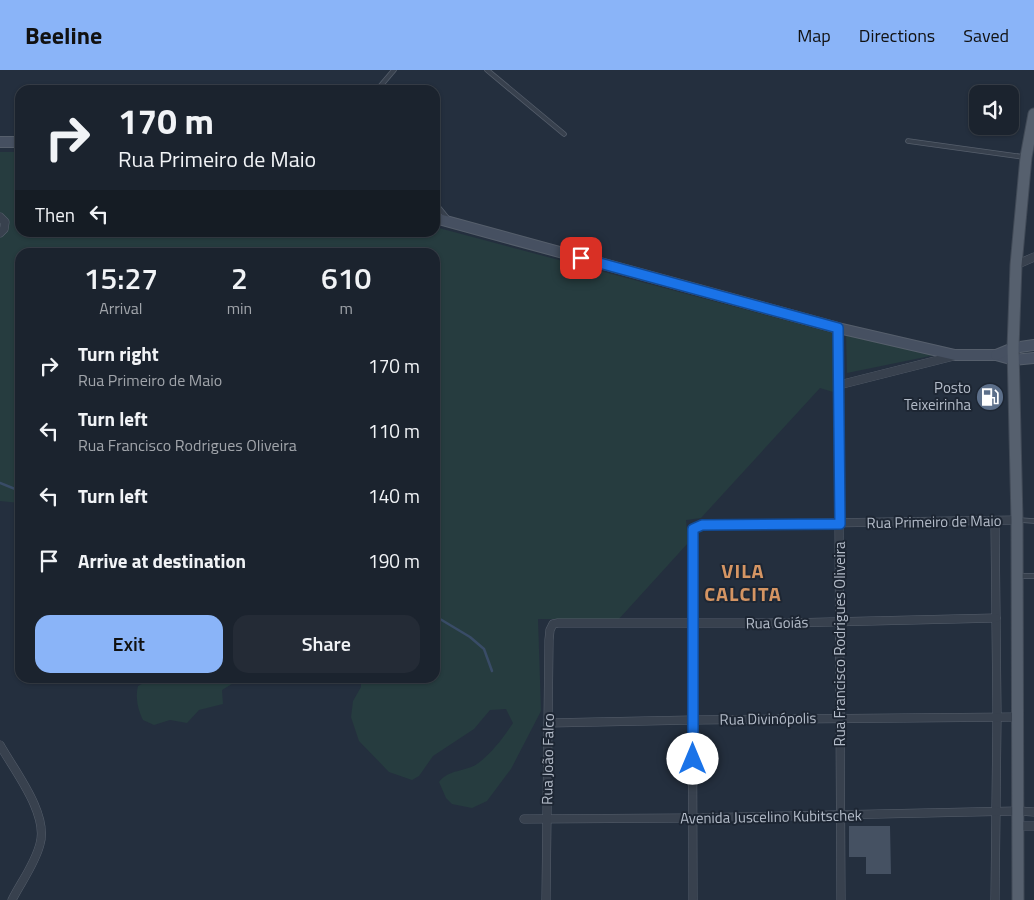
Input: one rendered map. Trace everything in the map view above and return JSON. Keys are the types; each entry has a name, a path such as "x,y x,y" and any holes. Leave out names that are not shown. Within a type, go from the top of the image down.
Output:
{"main road":[{"path":"1018,900 1017,520 1014,348 1016,266 1026,157 1034,114"},
{"path":"0,142 15,142"},
{"path":"440,219 838,328 955,356 996,355 1014,360 1034,358"},
{"path":"996,355 1014,348 1034,346"}],"street":[{"path":"0,217 5,222 4,229 0,233"},
{"path":"1016,266 1034,258"},
{"name":"Rua Francisco Rodrigues Oliveira","path":"838,328 841,900"},
{"path":"839,385 955,356"},
{"name":"Rua Primeiro de Maio","path":"692,624 692,531 695,527 702,525 1017,520"},
{"path":"995,521 997,716 995,900"},
{"name":"Rua Goiás","path":"558,623 692,624 996,618"},
{"name":"Rua João Falco","path":"546,900 550,630 553,624 558,623"},
{"path":"692,624 693,900"},
{"name":"Rua Divinópolis","path":"548,723 1018,717"},
{"path":"0,745 36,810 42,831 41,842 36,856 12,900"},
{"name":"Avenida Juscelino Kubitschek","path":"524,819 1034,812"},
{"path":"1018,826 1034,826"}],"lane":[{"path":"382,85 394,70"},
{"path":"486,70 564,134"},
{"path":"908,141 1026,157"},
{"path":"440,209 451,222"},
{"path":"1017,520 1034,520"},
{"path":"1017,576 1034,576"}],"green space":[{"path":"0,152 15,152 15,237 440,237 440,228 833,333 833,392 820,388 701,518 686,520 688,543 618,620 538,619 541,711 511,769 487,801 472,808 452,804 446,798 439,782 447,775 477,764 492,750 513,723 506,709 490,710 474,729 433,756 419,776 412,780 389,772 359,741 351,717 353,701 361,687 361,683 440,683 440,248 15,248 15,502 0,501"},
{"path":"846,335 935,355 847,373"},
{"path":"143,683 233,683 222,690 223,704 199,710 187,723 170,720 154,725 143,720 138,703 138,686"}],"building":[{"path":"849,826 890,826 891,874 866,874 866,857 849,857"}],"waterway":[{"path":"0,483 15,489"},
{"path":"440,619 470,637 484,649 492,671"}],"place":[{"name":"Posto Teixeirinha","path":"990,397"}],"district":[{"name":"VILA CALCITA","path":"743,582"}],"route":[{"path":"581,258 838,328 840,524 702,525 693,529 693,759"}]}
